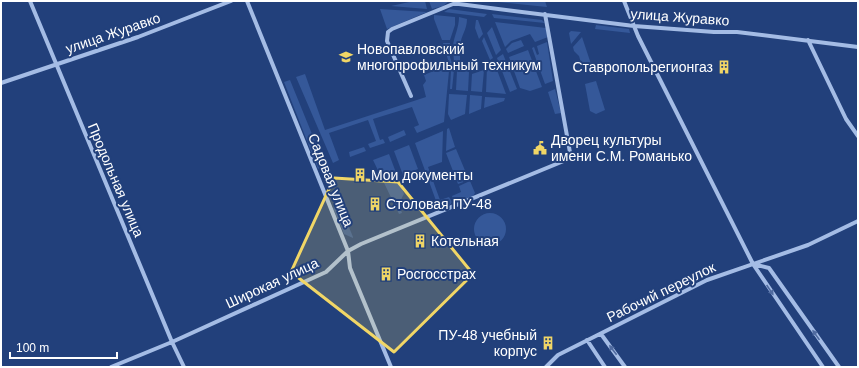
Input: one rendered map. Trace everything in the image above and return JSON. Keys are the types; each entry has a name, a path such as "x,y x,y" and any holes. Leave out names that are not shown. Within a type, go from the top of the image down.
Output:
{"street":[{"name":"Продольная улица","path":"30,1 172,342 184,367"},
{"name":"улица Журавко","path":"1,83 138,37 232,1"},
{"name":"Садовая улица","path":"248,1 348,251 350,268 392,367"},
{"path":"624,1 634,26 753,264 823,367"},
{"name":"улица Журавко","path":"411,96 387,41 388,32 458,2 634,26 714,32 737,32 858,47"},
{"name":"Широкая улица","path":"111,367 172,342 326,272 348,251 368,241 571,158 545,14"},
{"path":"808,40 846,119 858,136"},
{"name":"Рабочий переулок","path":"546,367 558,355 707,280 808,245 858,221"},
{"path":"753,264 769,268 839,367"},
{"path":"601,334 626,367"},
{"path":"587,340 604,367"}],"highlighted area":[{"path":"334,178 398,182 473,274 394,352 291,272"}],"shaded area":[{"path":"414,1 425,1 427,9 391,6"},
{"path":"429,1 449,1 443,6 432,9"},
{"path":"488,1 545,1 547,7"},
{"path":"380,9 427,12 387,29"},
{"path":"449,9 487,14 484,17 444,12"},
{"path":"492,14 542,20 545,23 494,18"},
{"path":"434,15 455,17 455,25 450,40 442,40 434,19"},
{"path":"459,17 467,19 466,26 460,46 453,46 458,25"},
{"path":"476,20 478,20 483,34 479,39 475,28"},
{"path":"495,22 546,28 548,37 535,42 530,34 511,41 505,47"},
{"path":"596,25 629,29 630,33 595,29"},
{"path":"492,27 501,50 496,55 487,33"},
{"path":"571,31 581,32 571,44 569,33"},
{"path":"484,37 493,58 490,60 482,41"},
{"path":"582,37 592,67 583,70 579,56 574,51 573,47"},
{"path":"521,40 524,46 508,53 506,49 512,43"},
{"path":"547,42 553,81 545,84 532,48 534,47 537,55 539,54 537,46"},
{"path":"443,43 450,43 450,57 454,70 452,89 450,89 451,70"},
{"path":"460,49 460,62 469,72 468,91 456,90 457,71 453,50"},
{"path":"528,50 542,87 530,91 520,88 509,57"},
{"path":"503,54 517,89 510,92 497,58"},
{"path":"494,62 506,94 486,92 487,67"},
{"path":"446,66 449,71 444,122 417,133 414,127 419,125 412,107 373,119 380,140 383,139 385,143 370,148 368,144 376,141 368,120 329,133 339,160 333,163 296,77 305,74 325,130 426,97 423,85 426,81 424,75"},
{"path":"484,70 482,92 471,91 472,74"},
{"path":"290,80 325,166 318,169 284,82"},
{"path":"596,81 605,110 596,114 590,111 585,84"},
{"path":"555,89 561,113 555,114 548,92"},
{"path":"449,94 467,95 465,114 451,120 448,114"},
{"path":"470,95 482,96 481,109 469,114"},
{"path":"485,97 505,98 504,101 484,108"},
{"path":"449,128 455,147 446,151 447,129"},
{"path":"404,130 406,135 390,142 388,137"},
{"path":"443,131 442,162 428,167 440,200 449,197 452,202 450,205 439,209 415,143"},
{"path":"409,145 418,169 403,175 394,151"},
{"path":"364,147 366,151 350,157 349,152"},
{"path":"456,149 469,180 458,184 446,153"},
{"path":"389,154 404,194 400,203 402,213 399,214 373,160"},
{"path":"470,181 475,193 473,196 457,203 454,201 452,196 461,192 459,186"},
{"path":"340,205 353,238 344,234 333,208"},
{"path":"487,213 493,213 503,220 506,229 505,235 499,242 493,245 487,245 477,238 474,232 474,226 481,216"}],"place":[{"name":"Новопавловский многопрофильный техникум","path":"346,57"},
{"name":"Ставропольрегионгаз","path":"724,67"},
{"name":"Дворец культуры имени С.М. Романько","path":"540,148"},
{"name":"Мои документы","path":"360,175"},
{"name":"Столовая ПУ-48","path":"375,204"},
{"name":"Котельная","path":"420,241"},
{"name":"Росгосстрах","path":"386,274"},
{"name":"ПУ-48 учебный корпус","path":"548,343"}]}
